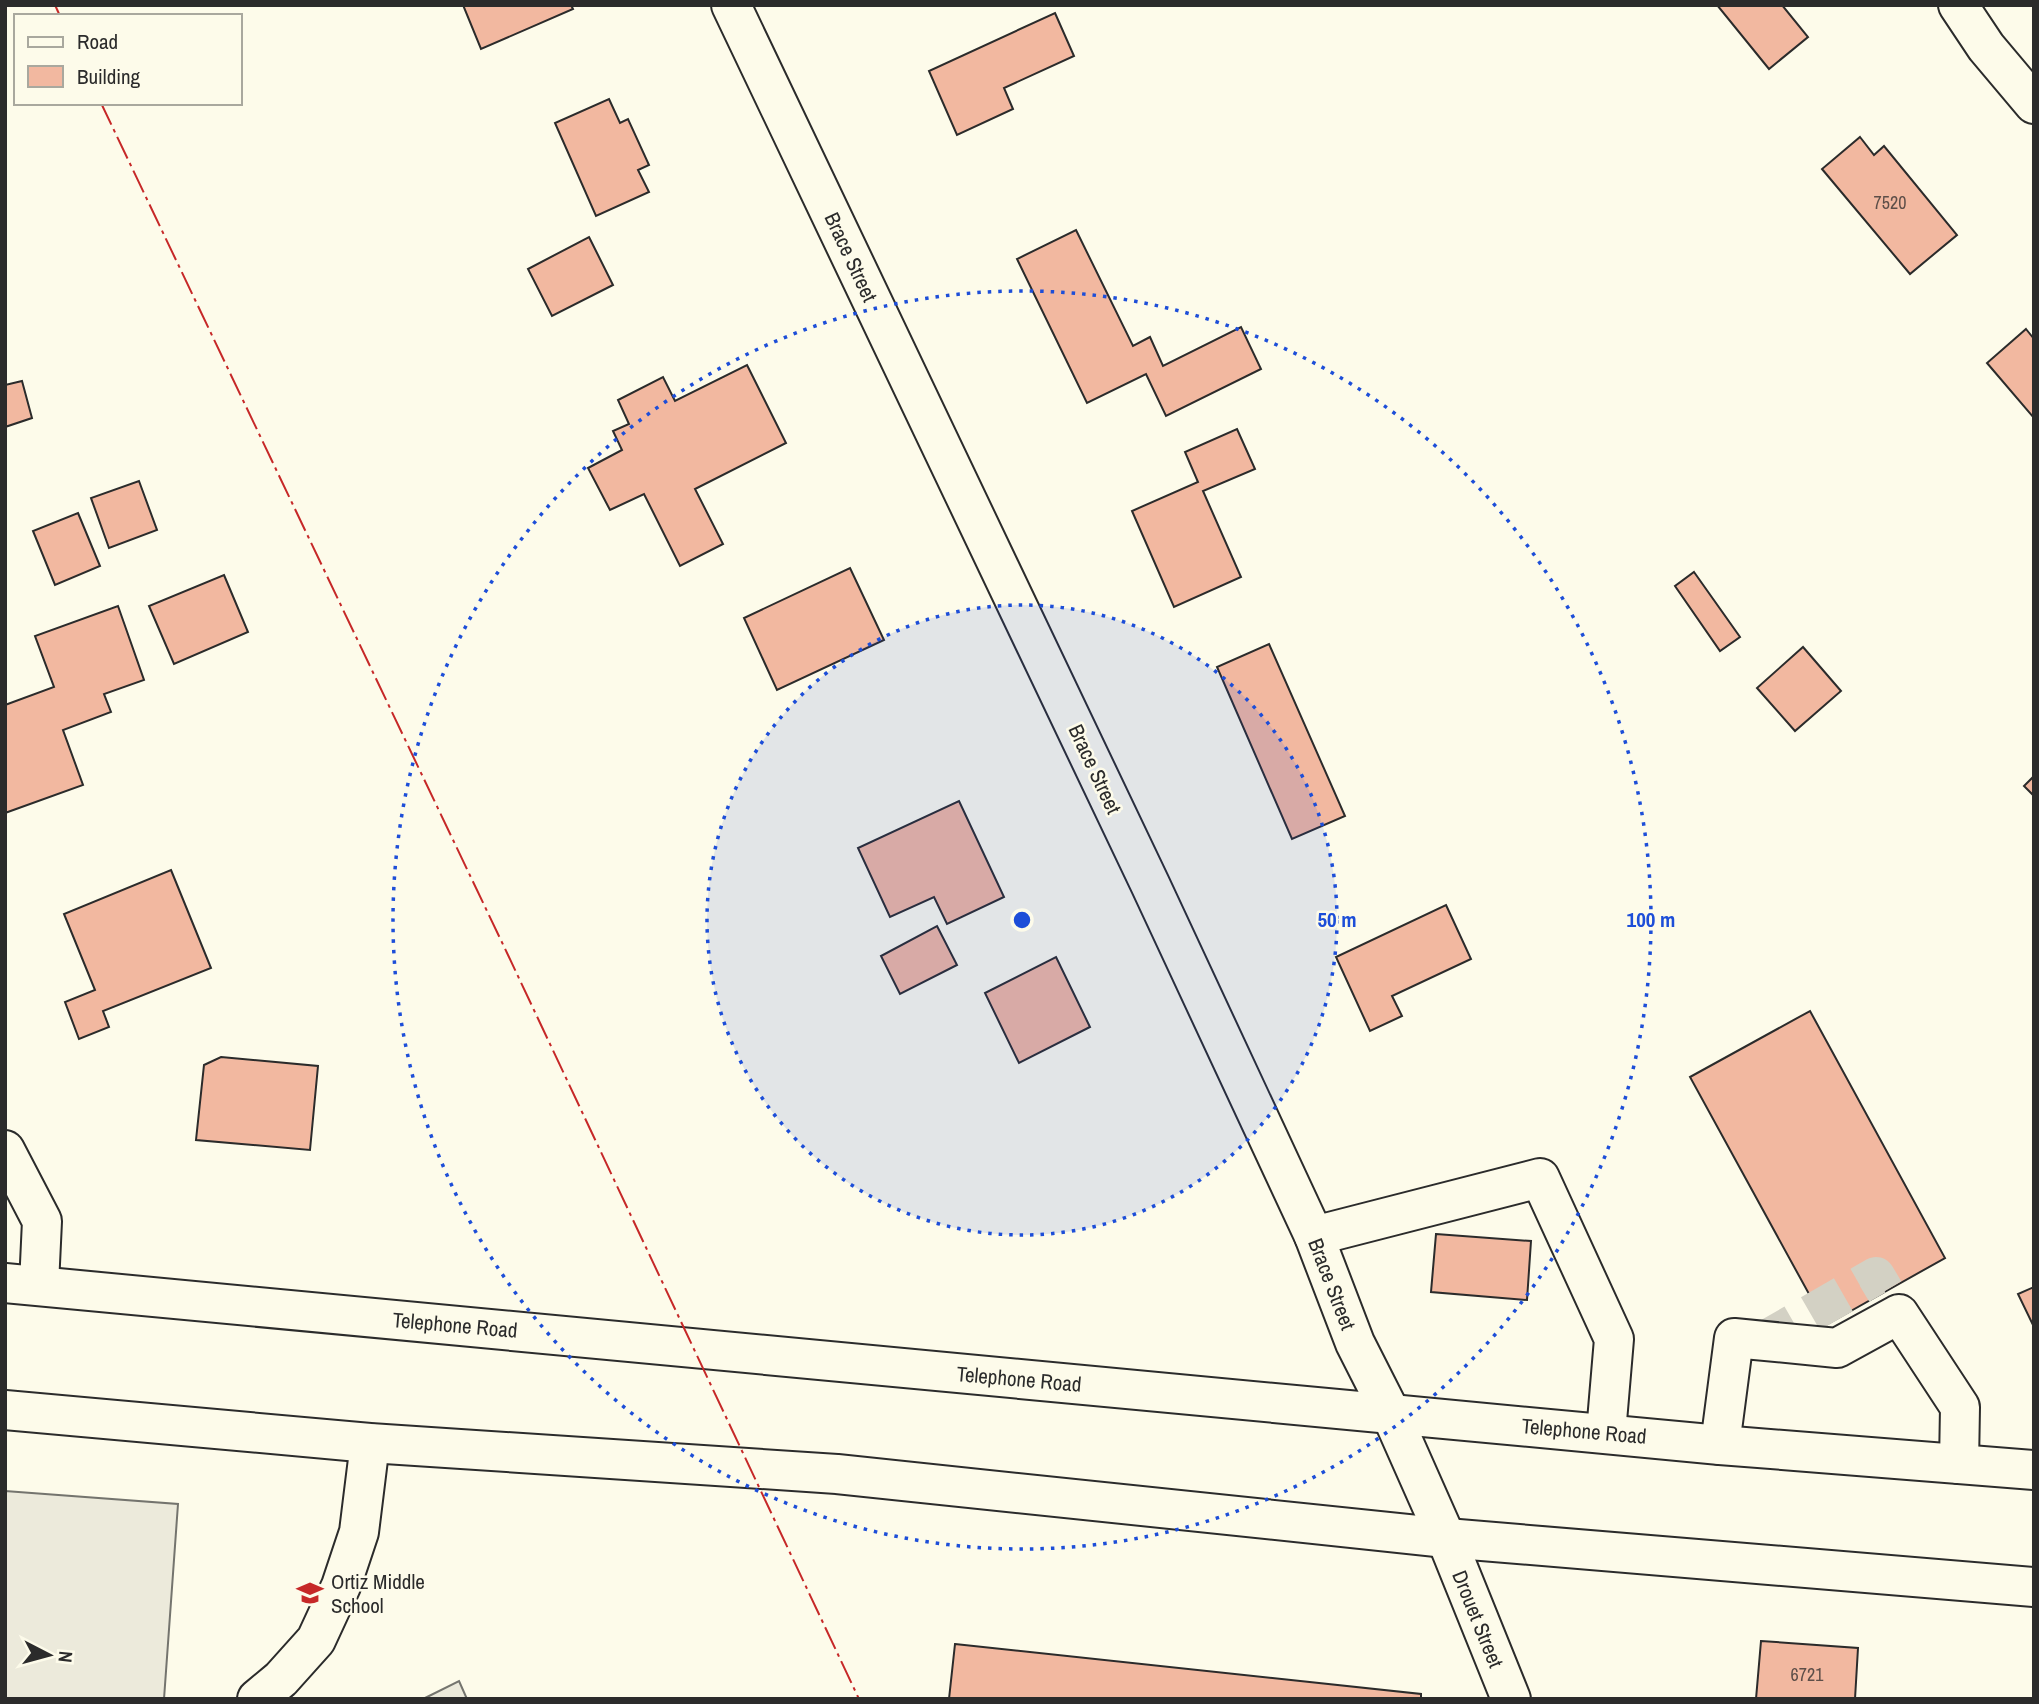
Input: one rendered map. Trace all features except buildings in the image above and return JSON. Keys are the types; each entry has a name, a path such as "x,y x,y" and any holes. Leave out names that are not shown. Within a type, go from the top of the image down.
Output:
{"main road":[{"name":"Brace Street","path":"731,5 1314,1236 1355,1343 1391,1414 1446,1538"},
{"path":"1958,5 1986,47 2034,104"},
{"path":"5,1150 42,1221 22,1284"},
{"path":"1314,1236 1539,1178 1615,1339 1606,1433"},
{"name":"Telephone Road","path":"22,1284 1720,1445 2034,1470"},
{"path":"1720,1445 1734,1338 1837,1348 1892,1303 1960,1408 1959,1464"},
{"path":"5,1410 370,1443 837,1474 1446,1538 2034,1587"},
{"path":"257,1699 281,1679 316,1640 341,1586 359,1532 370,1443"},
{"name":"Drouet Street","path":"1446,1538 1511,1699"}],"shaded area":[{"path":"5,1491 178,1504 164,1699 5,1699"},
{"path":"459,1681 467,1699 423,1699"}],"tunnel":[{"path":"1761,1342 1876,1276 1885,1291"}],"power":[{"path":"55,5 59,14"},
{"path":"102,105 508,955 859,1699"}],"place":[{"name":"Ortiz Middle School","path":"310,1593"}]}
